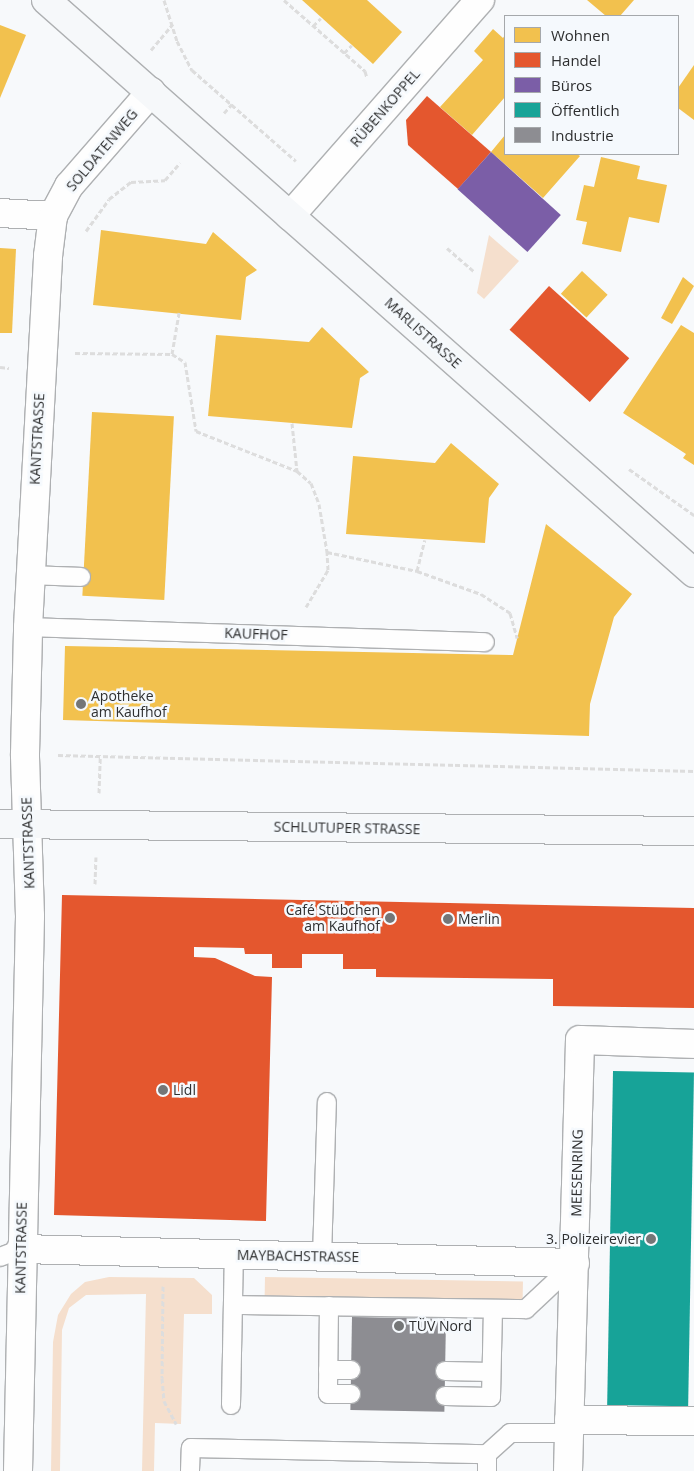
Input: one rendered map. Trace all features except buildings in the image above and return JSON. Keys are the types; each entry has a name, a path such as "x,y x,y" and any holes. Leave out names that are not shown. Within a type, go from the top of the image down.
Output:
{"main road":[{"name":"MARLISTRASSE","path":"46,0 694,573"},
{"name":"SCHLUTUPER STRASSE","path":"0,824 694,831"}],"street":[{"name":"RÜBENKOPPEL","path":"290,216 480,0"},
{"name":"SOLDATENWEG","path":"53,216 69,186 151,92"},
{"path":"0,213 53,216"},
{"name":"KANTSTRASSE","path":"18,1471 10,1253 30,916 25,754 30,575 42,353 53,216"},
{"name":"MEESENRING","path":"568,1471 580,1040 694,1044"},
{"name":"MAYBACHSTRASSE","path":"10,1253 164,1252 575,1263"},
{"path":"569,1427 694,1421"}],"lane":[{"path":"30,575 81,577"},
{"name":"KAUFHOF","path":"28,627 485,642"},
{"path":"322,1256 327,1102"},
{"path":"231,1405 234,1254"},
{"path":"233,1305 526,1309 575,1263"},
{"path":"329,1306 328,1394 351,1394"},
{"path":"445,1396 491,1397 493,1309"},
{"path":"328,1370 351,1370"},
{"path":"445,1371 491,1372"},
{"path":"190,1471 191,1448 487,1462 510,1433 569,1427"}],"path":[{"path":"164,0 177,41 192,70 294,158 315,188"},
{"path":"284,0 365,71 380,114"},
{"path":"313,26 321,18"},
{"path":"344,53 352,45"},
{"path":"131,182 164,180"},
{"path":"448,248 473,271"},
{"path":"172,354 179,314"},
{"path":"42,353 172,354 185,362 196,431 297,471 310,482 319,504 328,552 328,570 303,611"},
{"path":"292,423 297,471"},
{"path":"417,571 425,540"},
{"path":"328,552 417,571 481,594 510,613 517,638"},
{"path":"25,754 694,772"},
{"path":"164,1252 164,1401 191,1448"}],"shaded area":[{"path":"489,235 519,261 484,299 477,293"},
{"path":"109,1277 194,1278 212,1295 212,1314 184,1314 181,1424 155,1423 154,1471 142,1471 146,1294 86,1295 69,1308 62,1330 60,1471 51,1471 53,1342 58,1315 71,1294 85,1282"},
{"path":"265,1277 523,1282 523,1300 265,1296"}],"place":[{"name":"Apotheke am Kaufhof","path":"81,704"},
{"name":"Café Stübchen am Kaufhof","path":"390,918"},
{"name":"Merlin","path":"448,919"},
{"name":"Lidl","path":"163,1090"},
{"name":"3. Polizeirevier","path":"651,1239"},
{"name":"TÜV Nord","path":"399,1326"}]}
